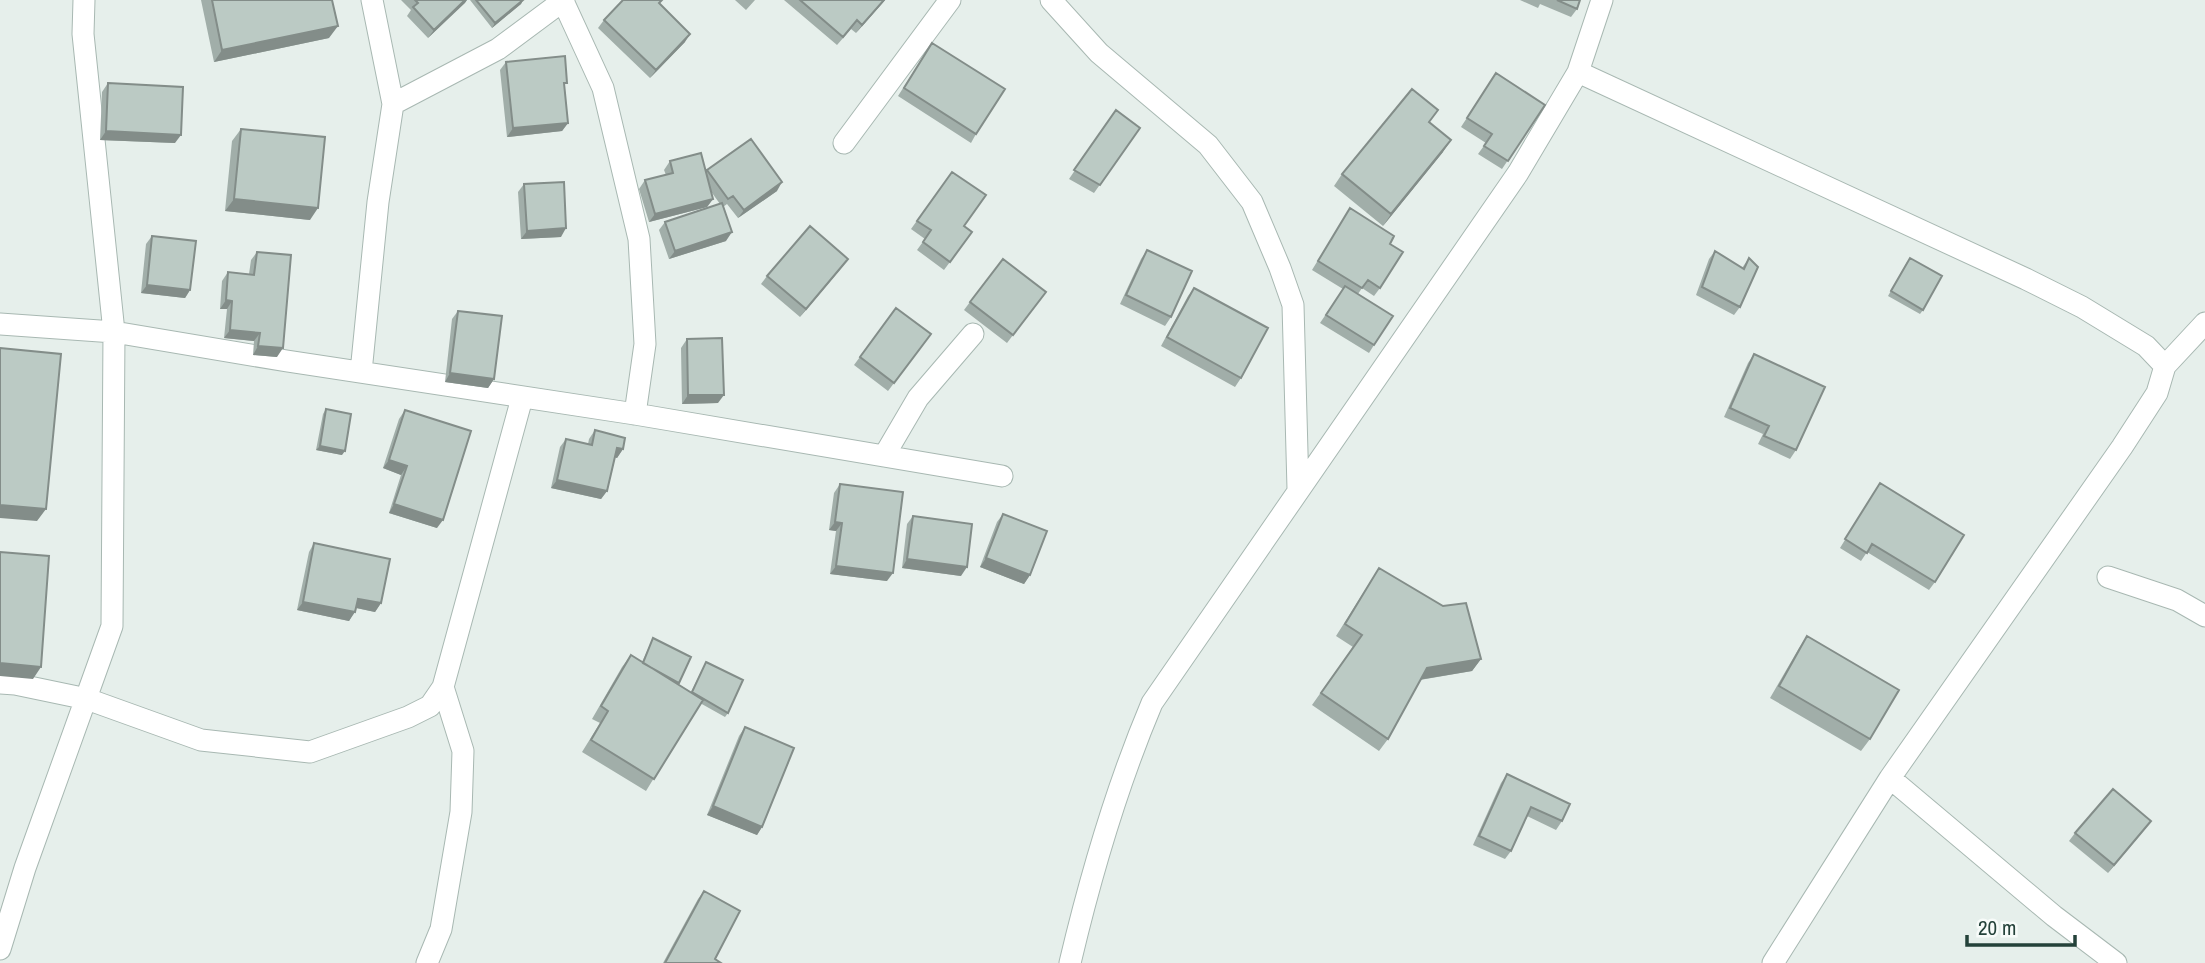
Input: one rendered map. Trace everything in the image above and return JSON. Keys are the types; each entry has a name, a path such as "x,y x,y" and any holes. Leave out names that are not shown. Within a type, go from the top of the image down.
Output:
{"street":[{"path":"0,948 25,868 112,626 114,332 83,34 84,0"},
{"path":"361,372 378,202 393,104 372,0"},
{"path":"393,104 498,49 564,0 603,88 639,239 645,344 635,414"},
{"path":"844,143 950,0"},
{"path":"1051,0 1099,53 1208,145 1252,202 1293,305 1298,489"},
{"path":"1070,963 1092,872 1130,754 1152,704 1518,173 1578,72 1602,0"},
{"path":"1578,72 2049,290 2146,346 2165,366"},
{"path":"1773,963 1889,778 2122,447 2157,393 2165,366 2205,323"},
{"path":"0,324 114,332 635,414 1002,476"},
{"path":"884,456 918,398 973,334"},
{"path":"0,683 87,699 201,740 310,752 408,717 430,706 443,687 522,398"},
{"path":"2108,577 2177,600 2205,616"},
{"path":"427,963 441,929 461,811 463,751 443,687"},
{"path":"1889,778 2054,916 2116,963"}],"building":[{"path":"212,0 332,0 338,26 222,50"},
{"path":"415,0 465,0 434,30 413,7 418,3"},
{"path":"476,0 523,0 495,23"},
{"path":"623,0 662,0 659,3 690,34 656,70 604,20"},
{"path":"800,0 884,0 862,25 857,20 843,37"},
{"path":"1557,0 1580,0 1577,9"},
{"path":"932,43 1005,89 976,134 904,88"},
{"path":"565,56 567,83 564,83 568,123 513,128 506,62"},
{"path":"1496,73 1545,105 1508,161 1484,146 1492,134 1467,118"},
{"path":"108,83 183,87 181,135 106,131"},
{"path":"1412,89 1438,110 1429,122 1451,140 1391,214 1342,174"},
{"path":"1116,110 1140,128 1100,185 1074,170"},
{"path":"241,129 325,137 318,208 234,199"},
{"path":"751,139 782,182 744,210 733,196 728,199 707,170"},
{"path":"701,153 713,199 655,214 645,180 673,173 670,161"},
{"path":"952,172 986,195 964,226 972,232 950,262 923,242 931,230 917,221"},
{"path":"564,182 566,228 527,231 524,184"},
{"path":"722,203 732,232 675,251 665,222"},
{"path":"1350,208 1394,236 1390,244 1403,252 1380,288 1368,280 1362,288 1318,261"},
{"path":"810,226 848,259 806,309 767,276"},
{"path":"152,236 196,241 190,290 147,285"},
{"path":"1147,250 1192,271 1171,317 1126,295"},
{"path":"1715,251 1744,269 1749,258 1758,267 1740,307 1702,287"},
{"path":"257,252 291,255 283,348 258,346 260,333 230,330 232,301 226,300 228,272 254,275"},
{"path":"1910,258 1942,276 1923,310 1891,291"},
{"path":"1003,259 1046,292 1013,335 970,302"},
{"path":"1345,286 1393,316 1374,345 1326,315"},
{"path":"1194,288 1268,328 1241,378 1167,337"},
{"path":"896,308 931,334 894,383 860,357"},
{"path":"458,311 502,316 494,379 450,373"},
{"path":"722,338 724,395 688,395 687,339"},
{"path":"0,348 61,354 46,509 0,505"},
{"path":"1754,354 1825,387 1796,450 1764,436 1769,426 1730,408"},
{"path":"326,409 351,414 345,451 320,446"},
{"path":"405,410 471,431 443,520 394,504 407,466 389,460"},
{"path":"595,430 625,438 623,449 617,448 607,491 557,480 566,439 592,445"},
{"path":"1880,483 1964,535 1935,582 1872,544 1867,553 1845,539"},
{"path":"840,484 903,492 893,573 836,566 842,523 835,522"},
{"path":"1003,514 1047,531 1030,575 986,558"},
{"path":"913,516 972,524 967,567 907,559"},
{"path":"314,543 390,559 381,603 358,599 355,612 303,602"},
{"path":"0,552 49,556 41,667 0,663"},
{"path":"1379,568 1443,606 1466,603 1481,659 1427,668 1388,739 1321,693 1362,635 1345,624"},
{"path":"1807,636 1899,690 1870,739 1779,686"},
{"path":"653,638 691,657 679,683 643,663"},
{"path":"631,655 703,700 654,779 591,740 608,711 601,706"},
{"path":"706,662 743,680 728,713 692,692"},
{"path":"745,727 794,748 762,827 713,806"},
{"path":"1507,774 1570,804 1562,821 1531,807 1511,851 1479,836"},
{"path":"2113,789 2151,821 2114,865 2075,833"},
{"path":"704,891 740,911 715,959 721,963 665,963"}]}
